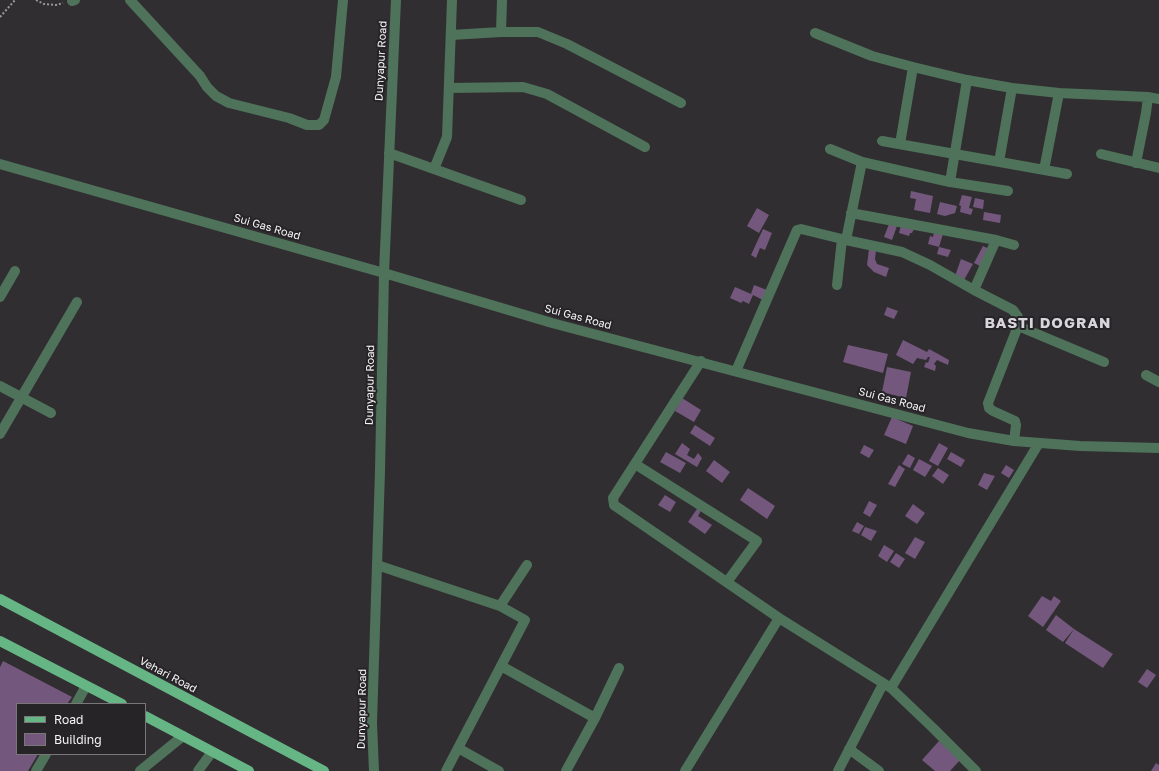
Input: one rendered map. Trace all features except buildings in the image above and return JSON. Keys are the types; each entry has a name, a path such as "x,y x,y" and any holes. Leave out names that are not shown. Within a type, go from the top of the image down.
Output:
{"main road":[{"name":"Vehari Road","path":"0,599 324,771"},
{"path":"0,641 120,703"},
{"path":"146,717 249,771"}],"street":[{"path":"130,0 200,76 216,96 229,103 289,118 308,125 319,125 324,120 336,77 343,0"},
{"name":"Dunyapur Road","path":"374,771 372,723 384,273 396,0"},
{"path":"434,169 447,137 452,0"},
{"path":"501,32 502,0"},
{"path":"451,35 501,32 538,32 567,44 681,104"},
{"path":"814,33 872,56 913,68 967,80 1012,88 1059,93 1148,97 1159,99"},
{"path":"900,144 913,68"},
{"path":"950,182 967,80"},
{"path":"449,88 523,87 548,94 645,147"},
{"path":"999,162 1012,88"},
{"path":"1044,170 1059,93"},
{"path":"1136,163 1148,97"},
{"path":"882,141 1066,174"},
{"path":"830,149 862,162 950,182 1008,191"},
{"path":"389,153 521,200"},
{"path":"1101,154 1159,168"},
{"path":"837,285 844,240 862,162"},
{"name":"Sui Gas Road","path":"0,164 384,273 552,323 968,432 1014,441 1080,446 1159,448"},
{"path":"851,213 996,240 1014,245"},
{"path":"736,371 797,230 801,229 902,252 930,265 1013,310 1018,317 1018,326 988,403 989,408 992,411 1014,421 1016,425 1014,441"},
{"path":"974,290 996,240"},
{"path":"0,296 15,271"},
{"path":"0,434 77,302"},
{"path":"1018,326 1104,362"},
{"path":"701,362 613,498 614,505 779,618 887,686 933,728 976,771"},
{"path":"1146,375 1159,382"},
{"path":"0,386 52,413"},
{"path":"838,771 849,749 887,686 1039,443"},
{"path":"635,464 757,540 727,582"},
{"path":"377,565 500,606 525,620 446,771"},
{"path":"500,606 527,565"},
{"path":"685,771 779,618"},
{"path":"501,666 595,718"},
{"path":"566,771 595,718 619,668"},
{"path":"77,703 86,686"},
{"path":"140,771 183,736"},
{"path":"458,748 499,771"},
{"path":"849,749 879,771"},
{"path":"198,771 212,752"},
{"path":"36,771 45,755"}],"path":[{"path":"0,17 15,0"},
{"path":"36,0 44,4 56,5 74,0"}],"district":[{"name":"BASTI DOGRAN","path":"1048,323"}]}
